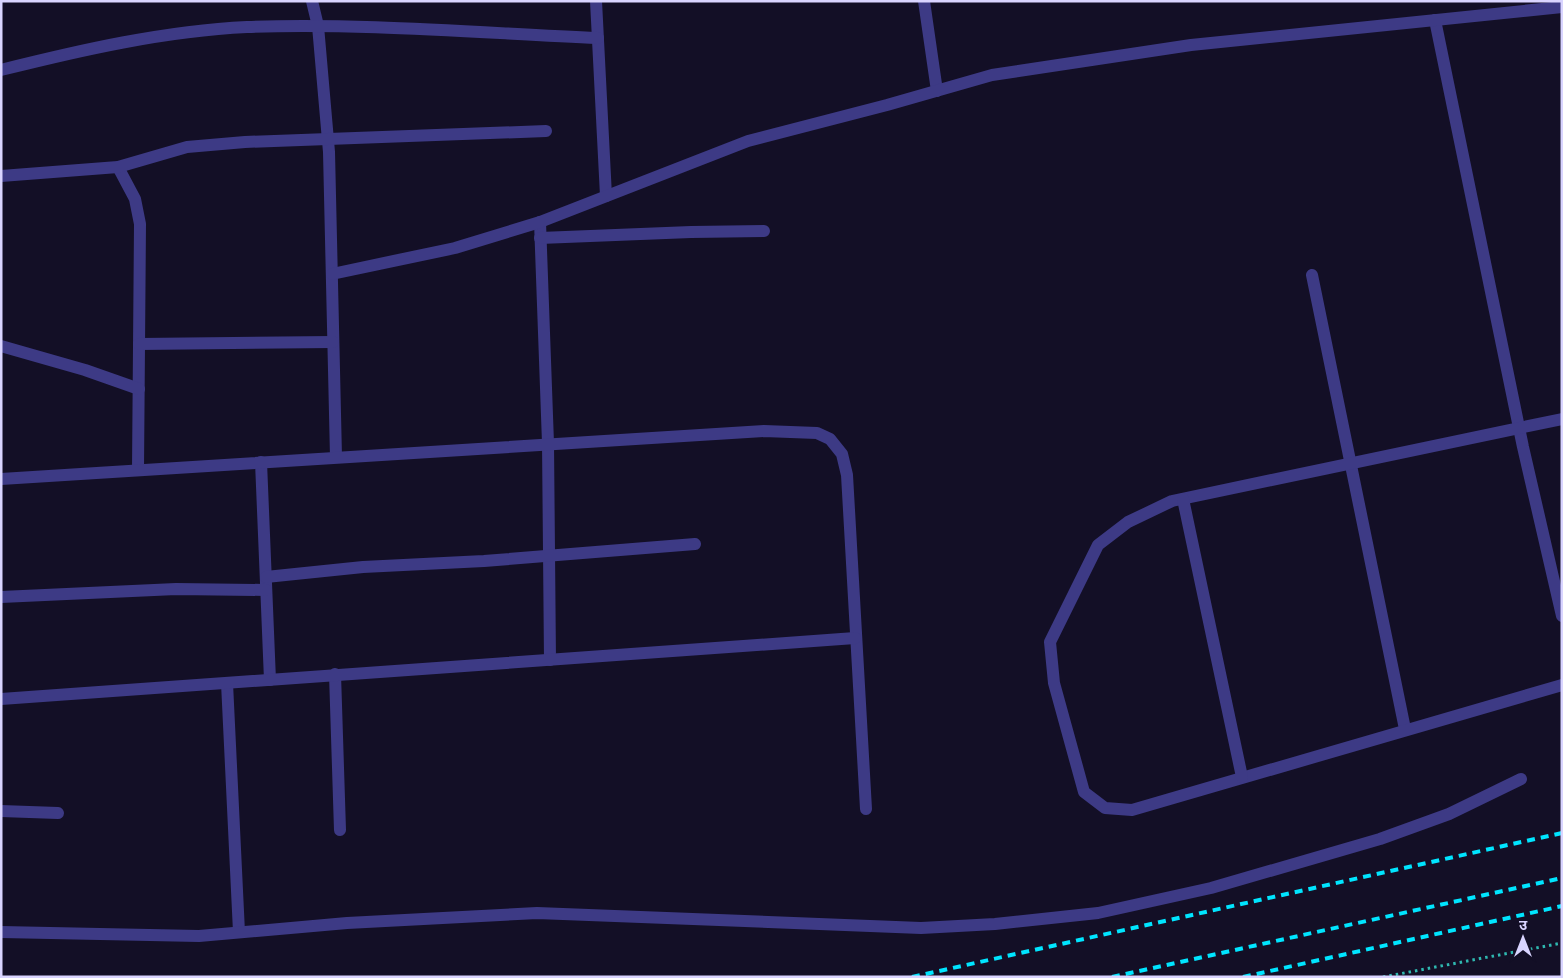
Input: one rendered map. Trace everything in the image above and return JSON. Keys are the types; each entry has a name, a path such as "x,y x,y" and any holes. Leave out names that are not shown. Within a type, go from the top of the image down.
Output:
{"street":[{"path":"312,1 318,26 328,139 336,457"},
{"path":"596,1 606,196"},
{"path":"924,1 937,91"},
{"path":"332,274 455,248 540,222 748,141 992,75 1191,45 1435,20 1532,5 1562,7"},
{"path":"1435,20 1519,428 1562,616"},
{"path":"1,70 58,56 156,37 245,28 318,26 598,38"},
{"path":"1,176 118,168 187,147 245,142 546,131"},
{"path":"118,168 135,199 140,224 138,470"},
{"path":"540,222 548,443 550,660"},
{"path":"540,238 764,231"},
{"path":"1312,275 1405,729"},
{"path":"139,344 333,342"},
{"path":"1,346 85,370 139,389"},
{"path":"1562,419 1172,501 1128,522 1098,545 1050,642 1054,683 1084,792 1105,808 1132,810 1405,729 1562,685"},
{"path":"1,479 764,430 817,433 830,438 842,454 847,475 866,809"},
{"path":"261,462 270,680"},
{"path":"1183,499 1242,777"},
{"path":"266,577 363,567 484,561 695,544"},
{"path":"1,597 176,589 266,590"},
{"path":"1,699 855,638"},
{"path":"335,674 340,830"},
{"path":"227,683 240,932"},
{"path":"1,932 199,936 347,923 537,914 921,928 995,924 1098,914 1211,888 1380,839 1449,814 1520,779"},
{"path":"1,811 58,813"}],"path":[{"path":"1383,977 1562,943"}],"railway":[{"path":"912,977 1562,833"},
{"path":"1112,977 1562,878"},
{"path":"1243,977 1562,906"}]}
